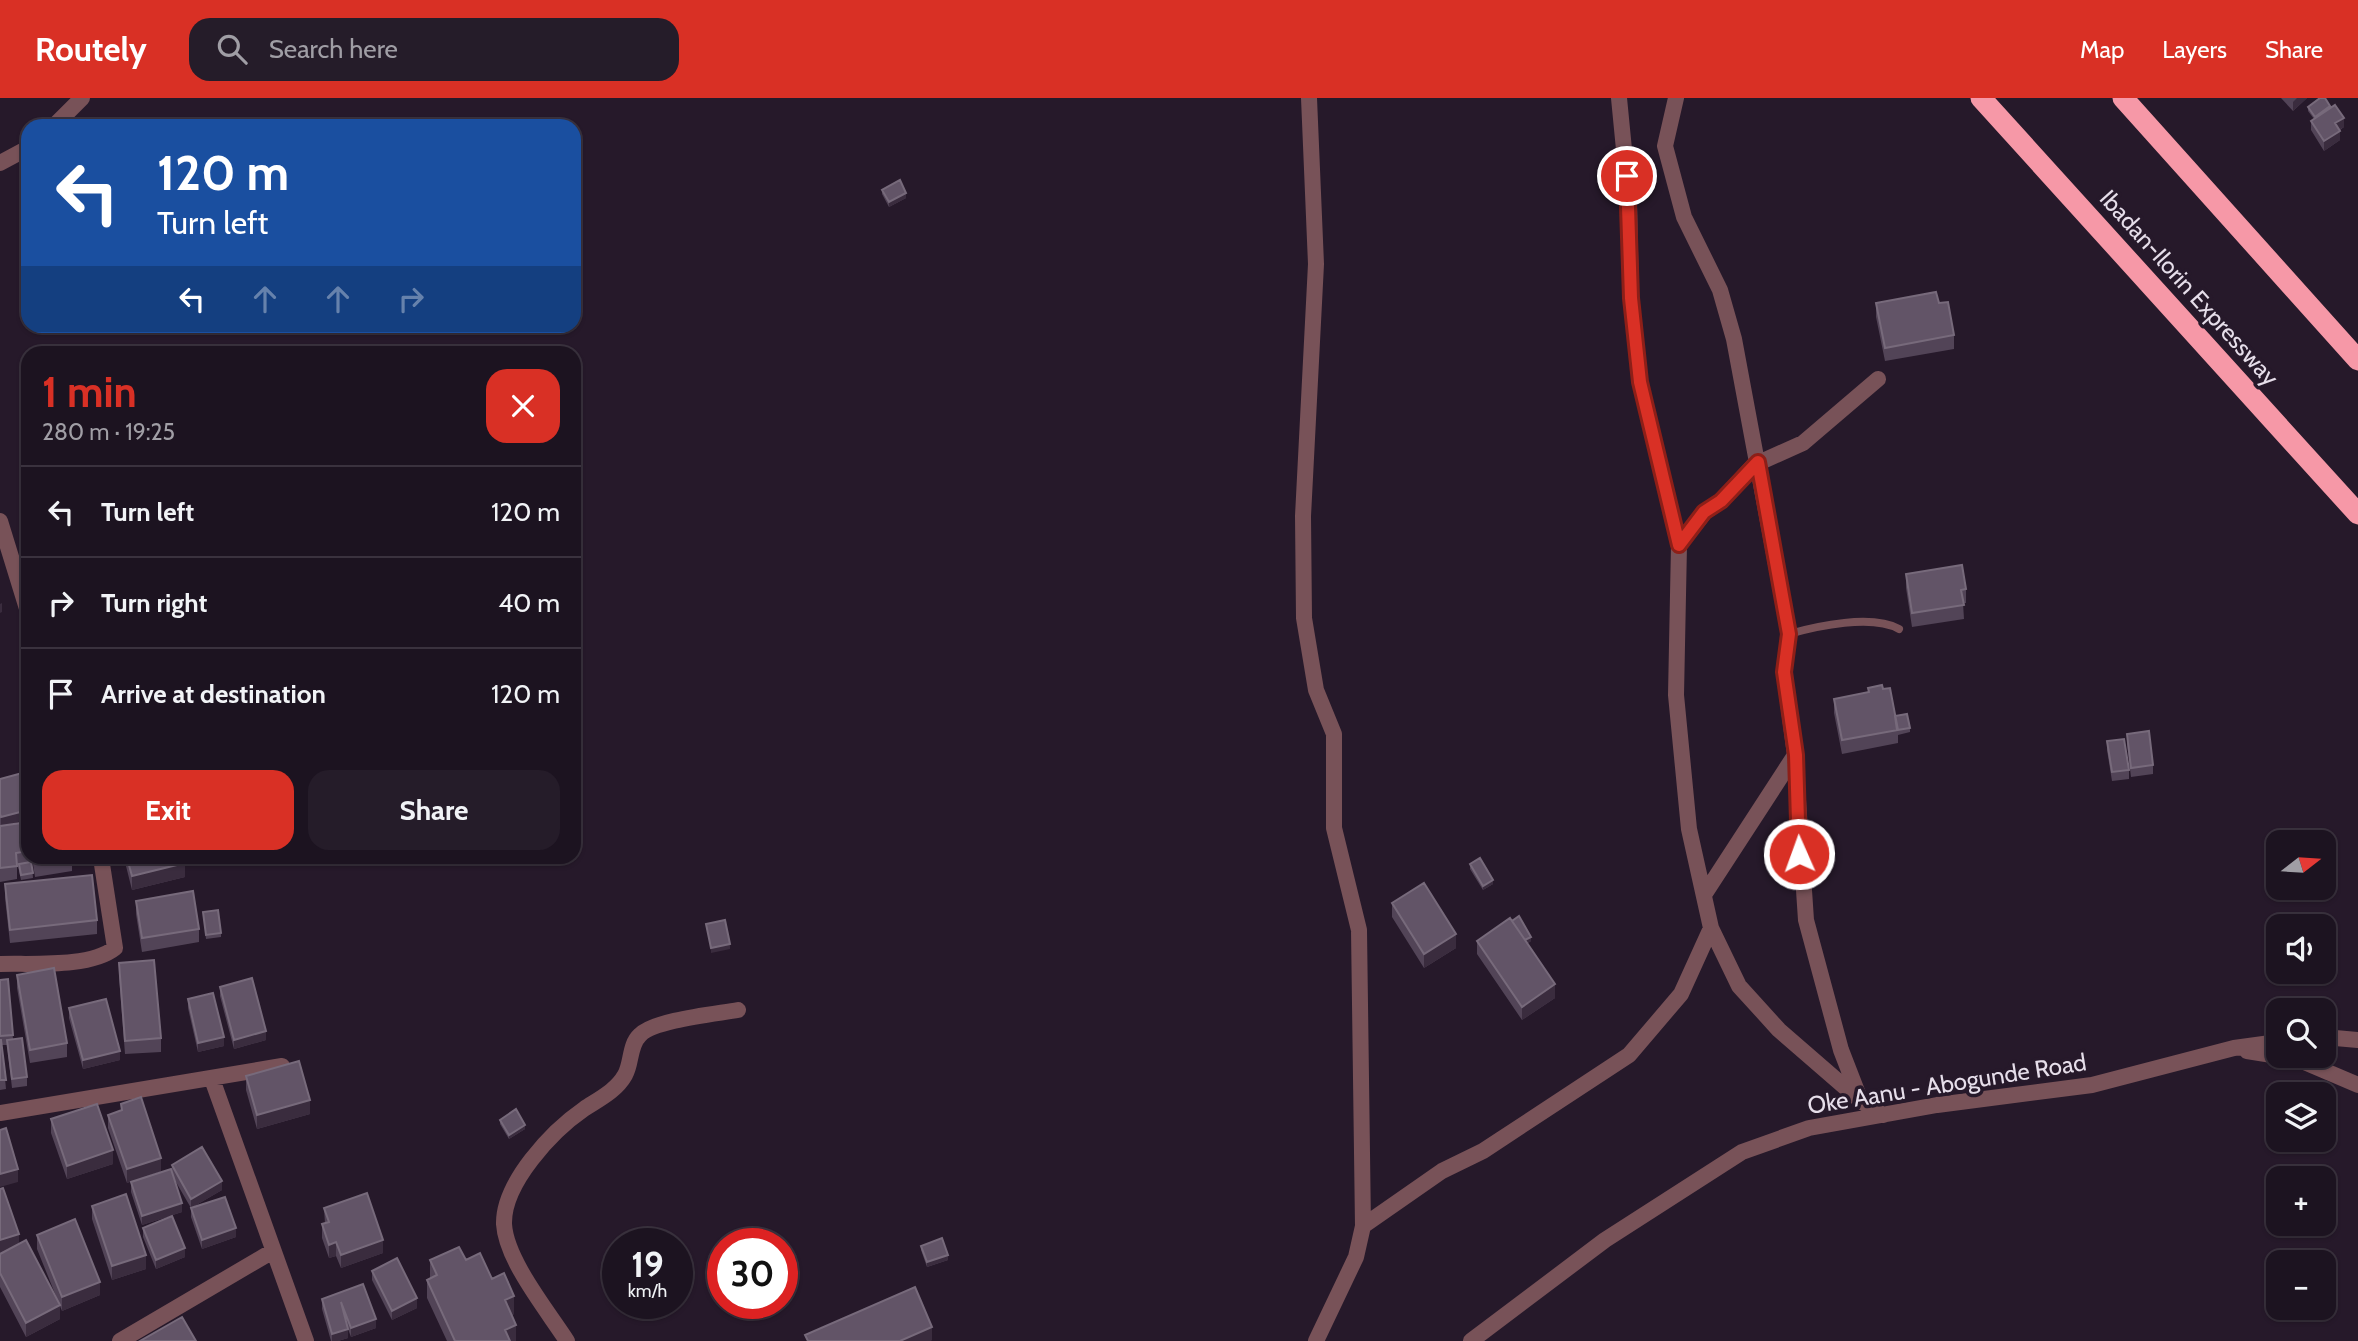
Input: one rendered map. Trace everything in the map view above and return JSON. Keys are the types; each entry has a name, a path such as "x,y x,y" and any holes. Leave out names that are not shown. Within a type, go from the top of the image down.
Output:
{"highway":[{"name":"Ibadan-Ilorin Expressway","path":"1981,98 2358,514"},
{"path":"2123,98 2358,360"}],"street":[{"path":"61,119 82,98"},
{"path":"1310,98 1316,264 1303,516 1304,618 1316,690 1334,734 1334,828 1359,930 1363,1226 1356,1257 1316,1341"},
{"path":"1619,98 1629,201 1631,298 1640,382 1679,545 1676,695 1689,829 1711,928 1739,986 1779,1030 1862,1102 1883,1115"},
{"path":"1675,98 1665,146 1685,218 1720,290 1734,339 1789,634 1784,672 1796,755 1806,920 1841,1049 1862,1102"},
{"path":"0,163 21,152"},
{"path":"1679,545 1704,512 1721,501 1758,462 1803,443 1878,379"},
{"path":"0,521 21,589"},
{"path":"1704,895 1796,755"},
{"path":"0,964 85,960 105,955 115,948 102,864"},
{"path":"1363,1226 1442,1171 1483,1151 1629,1055 1681,994 1711,928"},
{"path":"567,1341 512,1253 504,1228 504,1208 514,1185 545,1144 585,1108 602,1100 625,1075 633,1045 640,1034 663,1025 738,1010"},
{"path":"2336,1038 2358,1040"},
{"name":"Oke Aanu - Abogunde Road","path":"1471,1341 1605,1240 1742,1153 1809,1128 1937,1105 2092,1085 2234,1048 2266,1044"},
{"path":"2234,1048 2297,1059 2358,1085"},
{"path":"0,1113 282,1066"},
{"path":"212,1079 306,1341"},
{"path":"120,1341 274,1251"}],"lane":[{"path":"1789,634 1816,626 1856,623 1889,623 1899,628"}],"building":[{"path":"2320,98 2325,98 2330,106 2315,117 2308,107"},
{"path":"2335,105 2344,118 2335,123 2340,131 2324,141 2311,121"},
{"path":"900,180 906,193 889,202 882,190"},
{"path":"1936,292 1939,303 1948,302 1954,335 1885,348 1876,303"},
{"path":"1962,565 1966,589 1961,590 1964,605 1912,613 1906,574"},
{"path":"1882,685 1883,689 1890,688 1898,730 1842,740 1834,699 1869,692 1868,688"},
{"path":"1907,714 1910,728 1897,730 1895,716"},
{"path":"2149,731 2153,765 2131,768 2127,734"},
{"path":"2124,739 2129,770 2112,772 2107,741"},
{"path":"21,773 21,812 1,817 0,779"},
{"path":"21,823 21,852 16,853 17,866 0,868 0,826"},
{"path":"1480,858 1493,880 1483,886 1470,864"},
{"path":"19,864 31,864 33,873 21,875"},
{"path":"129,864 181,864 132,876"},
{"path":"92,875 97,920 10,930 5,884"},
{"path":"1424,883 1456,934 1424,954 1392,903"},
{"path":"193,891 199,929 142,938 136,901"},
{"path":"218,910 221,933 206,935 203,912"},
{"path":"1519,916 1531,937 1525,940 1512,921"},
{"path":"1510,918 1555,984 1522,1007 1477,941"},
{"path":"725,920 730,944 711,948 706,924"},
{"path":"154,960 161,1038 125,1041 119,963"},
{"path":"54,968 67,1043 30,1050 17,975"},
{"path":"252,978 266,1031 234,1040 220,987"},
{"path":"8,979 13,1035 0,1036 0,980"},
{"path":"213,993 224,1037 198,1043 188,999"},
{"path":"106,999 120,1051 83,1060 69,1008"},
{"path":"22,1038 27,1077 12,1079 7,1040"},
{"path":"1,1040 6,1080 0,1080"},
{"path":"299,1061 310,1100 257,1115 246,1076"},
{"path":"141,1097 161,1158 127,1169 108,1115 122,1110 121,1104"},
{"path":"97,1104 113,1150 67,1166 51,1119"},
{"path":"516,1109 525,1125 509,1135 500,1120"},
{"path":"6,1128 18,1169 0,1174 0,1130"},
{"path":"202,1147 222,1181 191,1199 172,1165"},
{"path":"171,1169 182,1203 142,1216 131,1182"},
{"path":"3,1188 19,1234 0,1240 0,1189"},
{"path":"367,1193 383,1240 341,1255 336,1242 329,1245 322,1224 329,1222 324,1208"},
{"path":"126,1194 146,1255 112,1266 92,1206"},
{"path":"225,1197 236,1228 202,1240 191,1208"},
{"path":"172,1216 185,1248 156,1260 143,1228"},
{"path":"75,1219 100,1282 62,1297 37,1235"},
{"path":"942,1238 948,1255 927,1262 921,1246"},
{"path":"26,1240 60,1305 26,1323 0,1273 0,1254"},
{"path":"459,1247 466,1260 480,1253 492,1279 504,1273 514,1296 505,1300 516,1325 505,1330 510,1341 455,1341 427,1280 437,1275 430,1260"},
{"path":"397,1258 417,1298 392,1311 372,1271"},
{"path":"363,1284 376,1319 351,1328 341,1302 348,1329 332,1334 322,1299"},
{"path":"915,1287 932,1327 900,1341 808,1341 805,1335"},
{"path":"182,1317 196,1341 140,1341"}],"route":[{"path":"1627,176 1631,298 1640,382 1679,545 1704,512 1721,501 1758,462 1789,634 1784,672 1796,755 1799,854"}]}
